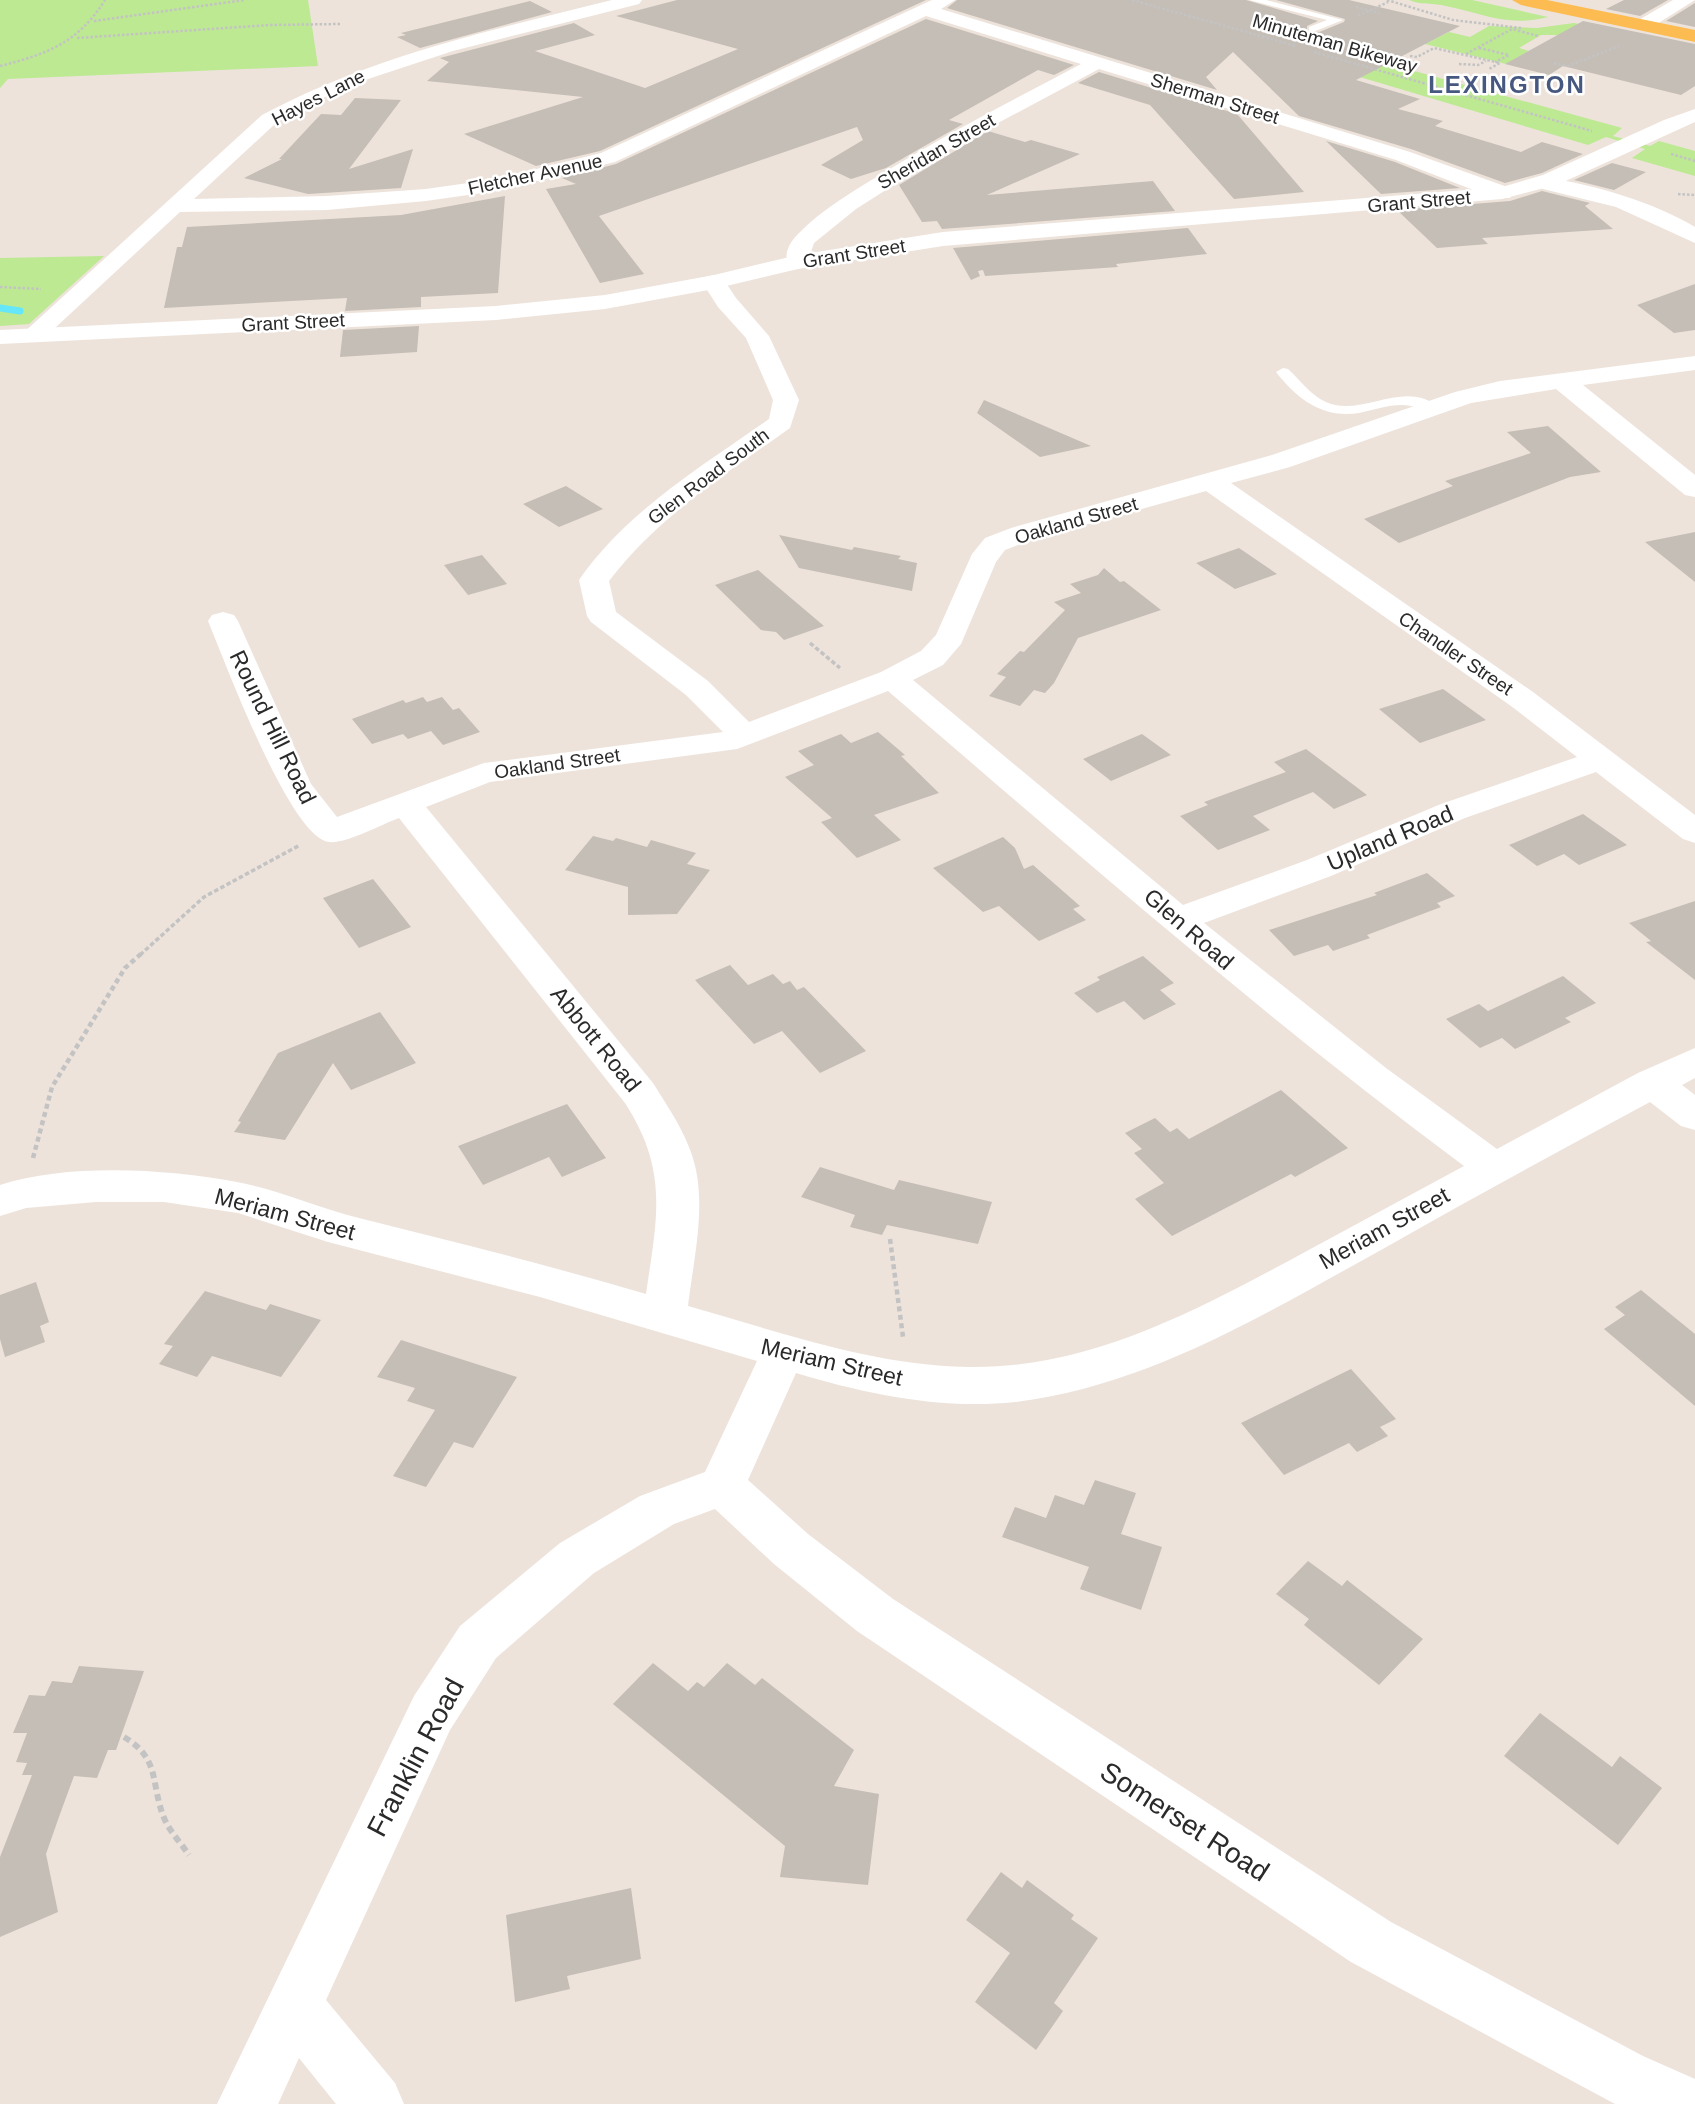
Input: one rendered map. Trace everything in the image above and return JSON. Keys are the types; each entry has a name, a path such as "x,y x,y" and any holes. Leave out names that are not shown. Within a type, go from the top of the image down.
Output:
{"main road":[{"path":"1521,0 1695,36"}],"street":[{"name":"Hayes Lane","path":"33,335 269,119 387,64 633,0"},
{"name":"Fletcher Avenue","path":"174,206 316,204 426,195 496,185 608,158 946,0"},
{"path":"1643,25 1686,0"},
{"name":"Sherman Street","path":"925,10 1403,156 1502,193"},
{"name":"Sheridan Street","path":"798,262 798,251 805,239 848,204 948,142 1097,63"},
{"name":"Grant Street","path":"0,337 496,313 605,302 714,282 798,262 948,239 1502,193 1547,183 1627,143 1695,115"},
{"path":"1547,183 1607,195 1664,217 1695,236"},
{"name":"Glen Road South","path":"714,282 726,302 757,336 786,400 781,422 663,506 624,542 594,580 602,615 697,688 744,735"},
{"name":"Oakland Street","path":"406,804 484,773 726,742 892,680 932,658 950,638 982,561 995,544 1066,521 1281,461 1464,397 1500,389 1695,363"},
{"path":"1562,381 1695,489"},
{"name":"Chandler Street","path":"1211,482 1522,699 1695,832"},
{"name":"Round Hill Road","path":"223,621 295,786 331,832"},
{"name":"Glen Road","path":"892,680 1350,1061 1494,1168"},
{"name":"Upland Road","path":"1178,920 1319,868 1453,811 1602,759"},
{"path":"331,832 406,804"},
{"name":"Abbott Road","path":"406,804 639,1093 658,1122 667,1142 677,1179 677,1206 665,1316"},
{"name":"Meriam Street","path":"12,1197 96,1187 164,1187 239,1198 328,1226 540,1280 783,1352 896,1379 946,1383 1036,1381 1088,1368 1168,1341 1316,1265 1695,1060"},
{"path":"1653,1083 1695,1116"},
{"path":"722,1486 783,1352"},
{"name":"Franklin Road","path":"247,2104 432,1713 478,1642 577,1558 657,1510 722,1486"},
{"name":"Somerset Road","path":"722,1486 791,1549 875,1615 1371,1942 1622,2077 1682,2104"},
{"path":"294,2006 374,2104"}],"lane":[{"path":"1254,0 1338,20 1313,30"},
{"path":"1283,372 1320,405 1332,409 1353,410 1401,399 1413,400 1433,409"}],"path":[{"path":"94,21 105,0"},
{"path":"77,38 88,24 94,21 244,0"},
{"name":"Minuteman Bikeway","path":"1132,0 1295,46"},
{"path":"1365,13 1386,0 1464,21 1536,35 1534,27"},
{"path":"0,66 37,56 77,38 270,25 340,24"},
{"path":"1464,55 1512,29 1527,27"},
{"path":"1410,56 1417,57 1441,44"},
{"path":"1554,63 1568,66 1626,44"},
{"path":"1478,47 1509,55 1495,62"},
{"path":"1434,48 1500,63 1489,69"},
{"name":"Minuteman Bikeway","path":"1308,50 1598,133"},
{"path":"1459,64 1478,65 1487,60"},
{"path":"810,643 844,671"},
{"path":"12,1197 52,1087 125,968 204,897 281,853 331,832"},
{"path":"890,1238 903,1337"},
{"path":"124,1737 136,1743 151,1761 164,1818 189,1855"}],"green space":[{"path":"0,0 308,0 318,66 8,79 0,88"},
{"path":"1156,0 1622,128 1613,136 1650,146 1659,141 1695,151 1695,176 1632,158 1645,149 1606,137 1588,145 1209,32"},
{"path":"1409,0 1472,0 1548,17 1506,20"},
{"path":"1574,23 1631,35 1603,46 1555,35 1541,35 1519,48 1529,51 1506,64 1425,44 1449,32 1470,37 1489,26 1537,28"},
{"path":"104,256 29,324 0,326 0,258"}],"building":[{"path":"677,0 926,0 600,151 536,166 464,134 583,97 427,81 449,62 440,58 574,23 595,35 535,51 645,88 738,49 616,16"},
{"path":"957,0 1246,0 1318,21 1307,26 1307,33 1312,35 1344,22 1345,19 1276,0 1349,0 1460,26 1356,80 1420,99 1398,109 1443,121 1435,126 1521,152 1542,142 1583,154 1542,173 1505,183 1411,149 1299,116 1233,52 1206,77 1217,90 947,8"},
{"path":"1624,0 1668,0 1640,16 1606,9"},
{"path":"530,1 552,12 420,48 397,37 406,35 401,33"},
{"path":"1695,3 1695,27 1666,21"},
{"path":"926,19 1074,65 1054,75 1038,70 949,120 963,124 886,168 851,179 821,165 863,140 857,127 599,216 644,274 600,283 546,189 576,184 562,178 616,164"},
{"path":"1583,21 1695,44 1695,86 1681,95 1563,66 1549,75 1505,64"},
{"path":"1099,72 1237,114 1304,192 1234,199 1150,105 1078,83"},
{"path":"355,98 401,100 349,169 413,149 401,188 308,194 244,178 282,159 279,159 321,114 341,115"},
{"path":"988,131 1080,154 987,195 1153,181 1175,211 942,229 937,221 922,222 899,185"},
{"path":"1326,141 1395,162 1460,188 1381,194"},
{"path":"1612,163 1646,172 1614,190 1574,180"},
{"path":"1542,191 1590,203 1585,206 1613,229 1482,238 1488,244 1437,248 1397,210 1510,201"},
{"path":"505,196 498,293 421,297 421,307 345,311 347,298 164,308 177,247 182,247 187,227 401,215"},
{"path":"1188,228 1207,254 1116,264 1118,267 985,276 983,270 978,271 980,276 971,280 953,248"},
{"path":"1695,284 1695,330 1674,333 1637,305"},
{"path":"419,326 417,352 340,357 343,330"},
{"path":"984,400 1091,446 1040,457 977,413"},
{"path":"1548,426 1601,472 1570,477 1399,543 1364,519 1453,486 1445,481 1531,453 1507,432"},
{"path":"566,486 603,509 559,527 523,504"},
{"path":"1695,532 1695,582 1645,542"},
{"path":"779,535 852,550 854,547 901,556 898,559 917,563 912,591 799,568"},
{"path":"1239,548 1277,574 1235,589 1196,563"},
{"path":"482,555 507,584 468,595 444,565"},
{"path":"1104,568 1161,610 1078,638 1054,683 1045,693 1034,690 1020,706 989,696 1006,677 997,674 1020,651 1024,652 1065,610 1054,602 1081,593 1070,584 1098,575"},
{"path":"758,570 824,626 784,640 776,632 761,630 715,585"},
{"path":"1443,689 1486,720 1420,743 1379,709"},
{"path":"423,697 427,702 442,697 453,710 459,708 480,732 443,745 431,731 408,739 403,734 372,744 352,719 403,700 406,703"},
{"path":"878,732 905,755 901,756 939,793 874,815 901,840 857,858 821,822 832,818 785,777 814,765 798,751 841,734 851,743"},
{"path":"1142,734 1171,755 1111,781 1083,759"},
{"path":"1306,749 1367,795 1334,809 1313,792 1253,816 1270,830 1218,850 1180,816 1208,805 1204,802 1286,772 1274,762"},
{"path":"1583,814 1627,845 1579,865 1564,854 1537,866 1509,845"},
{"path":"593,836 613,841 616,838 647,847 651,840 696,853 687,864 710,870 677,914 628,915 628,887 565,870"},
{"path":"1003,837 1015,848 1024,869 1033,865 1080,906 1073,909 1086,920 1039,941 999,906 983,912 933,868"},
{"path":"1427,873 1455,896 1437,903 1441,907 1367,935 1370,938 1333,951 1328,945 1294,956 1269,930 1377,895 1374,893"},
{"path":"373,879 411,927 359,948 323,898"},
{"path":"1695,901 1695,980 1646,942 1651,941 1629,923"},
{"path":"1143,956 1174,983 1160,990 1176,1004 1144,1020 1124,1001 1097,1013 1074,993 1100,980 1097,977"},
{"path":"730,965 748,985 773,974 783,984 790,981 797,990 804,987 866,1051 820,1073 782,1031 754,1044 695,980"},
{"path":"1563,976 1596,1003 1565,1018 1571,1022 1515,1049 1502,1038 1480,1048 1446,1019 1479,1004 1488,1011"},
{"path":"380,1012 416,1063 351,1090 333,1063 285,1140 234,1132 278,1053"},
{"path":"1281,1090 1348,1148 1295,1177 1291,1174 1172,1236 1135,1199 1164,1183 1134,1153 1142,1149 1125,1133 1155,1118 1170,1132 1177,1128 1189,1139"},
{"path":"567,1104 606,1158 562,1177 549,1157 483,1185 458,1146"},
{"path":"820,1167 894,1190 899,1180 992,1202 978,1244 887,1225 882,1235 850,1227 855,1215 801,1197"},
{"path":"36,1282 49,1322 40,1326 45,1342 5,1357 0,1339 0,1295"},
{"path":"1641,1290 1695,1334 1695,1406 1604,1329 1625,1315 1615,1307"},
{"path":"205,1291 266,1310 270,1304 321,1320 281,1377 212,1356 197,1377 159,1364 173,1346 164,1344"},
{"path":"401,1340 517,1377 473,1448 454,1442 426,1487 393,1476 435,1410 407,1401 415,1388 377,1377"},
{"path":"1351,1369 1396,1419 1380,1427 1388,1436 1357,1452 1349,1443 1284,1475 1241,1423"},
{"path":"1095,1480 1136,1493 1121,1534 1162,1547 1141,1610 1080,1589 1089,1567 1002,1537 1015,1507 1046,1518 1055,1495 1084,1505"},
{"path":"1308,1561 1342,1586 1347,1580 1423,1639 1379,1685 1304,1625 1309,1619 1276,1594"},
{"path":"653,1663 688,1691 697,1682 704,1687 727,1663 755,1685 762,1678 854,1750 834,1786 879,1794 868,1885 780,1877 785,1846 613,1704"},
{"path":"79,1666 144,1671 116,1750 108,1750 97,1778 74,1776 60,1814 46,1854 58,1912 0,1937 0,1857 32,1775 22,1775 27,1763 16,1762 27,1733 13,1733 29,1695 45,1696 52,1681 72,1683"},
{"path":"1540,1713 1612,1767 1620,1756 1662,1788 1618,1845 1504,1756"},
{"path":"1001,1872 1022,1888 1027,1880 1074,1915 1071,1919 1098,1938 1054,2003 1063,2011 1036,2050 975,2002 1010,1953 966,1920"},
{"path":"631,1888 641,1959 567,1976 570,1989 515,2002 506,1915"}],"waterway":[{"path":"0,308 20,311"}],"district":[{"name":"LEXINGTON","path":"1507,85"}]}
